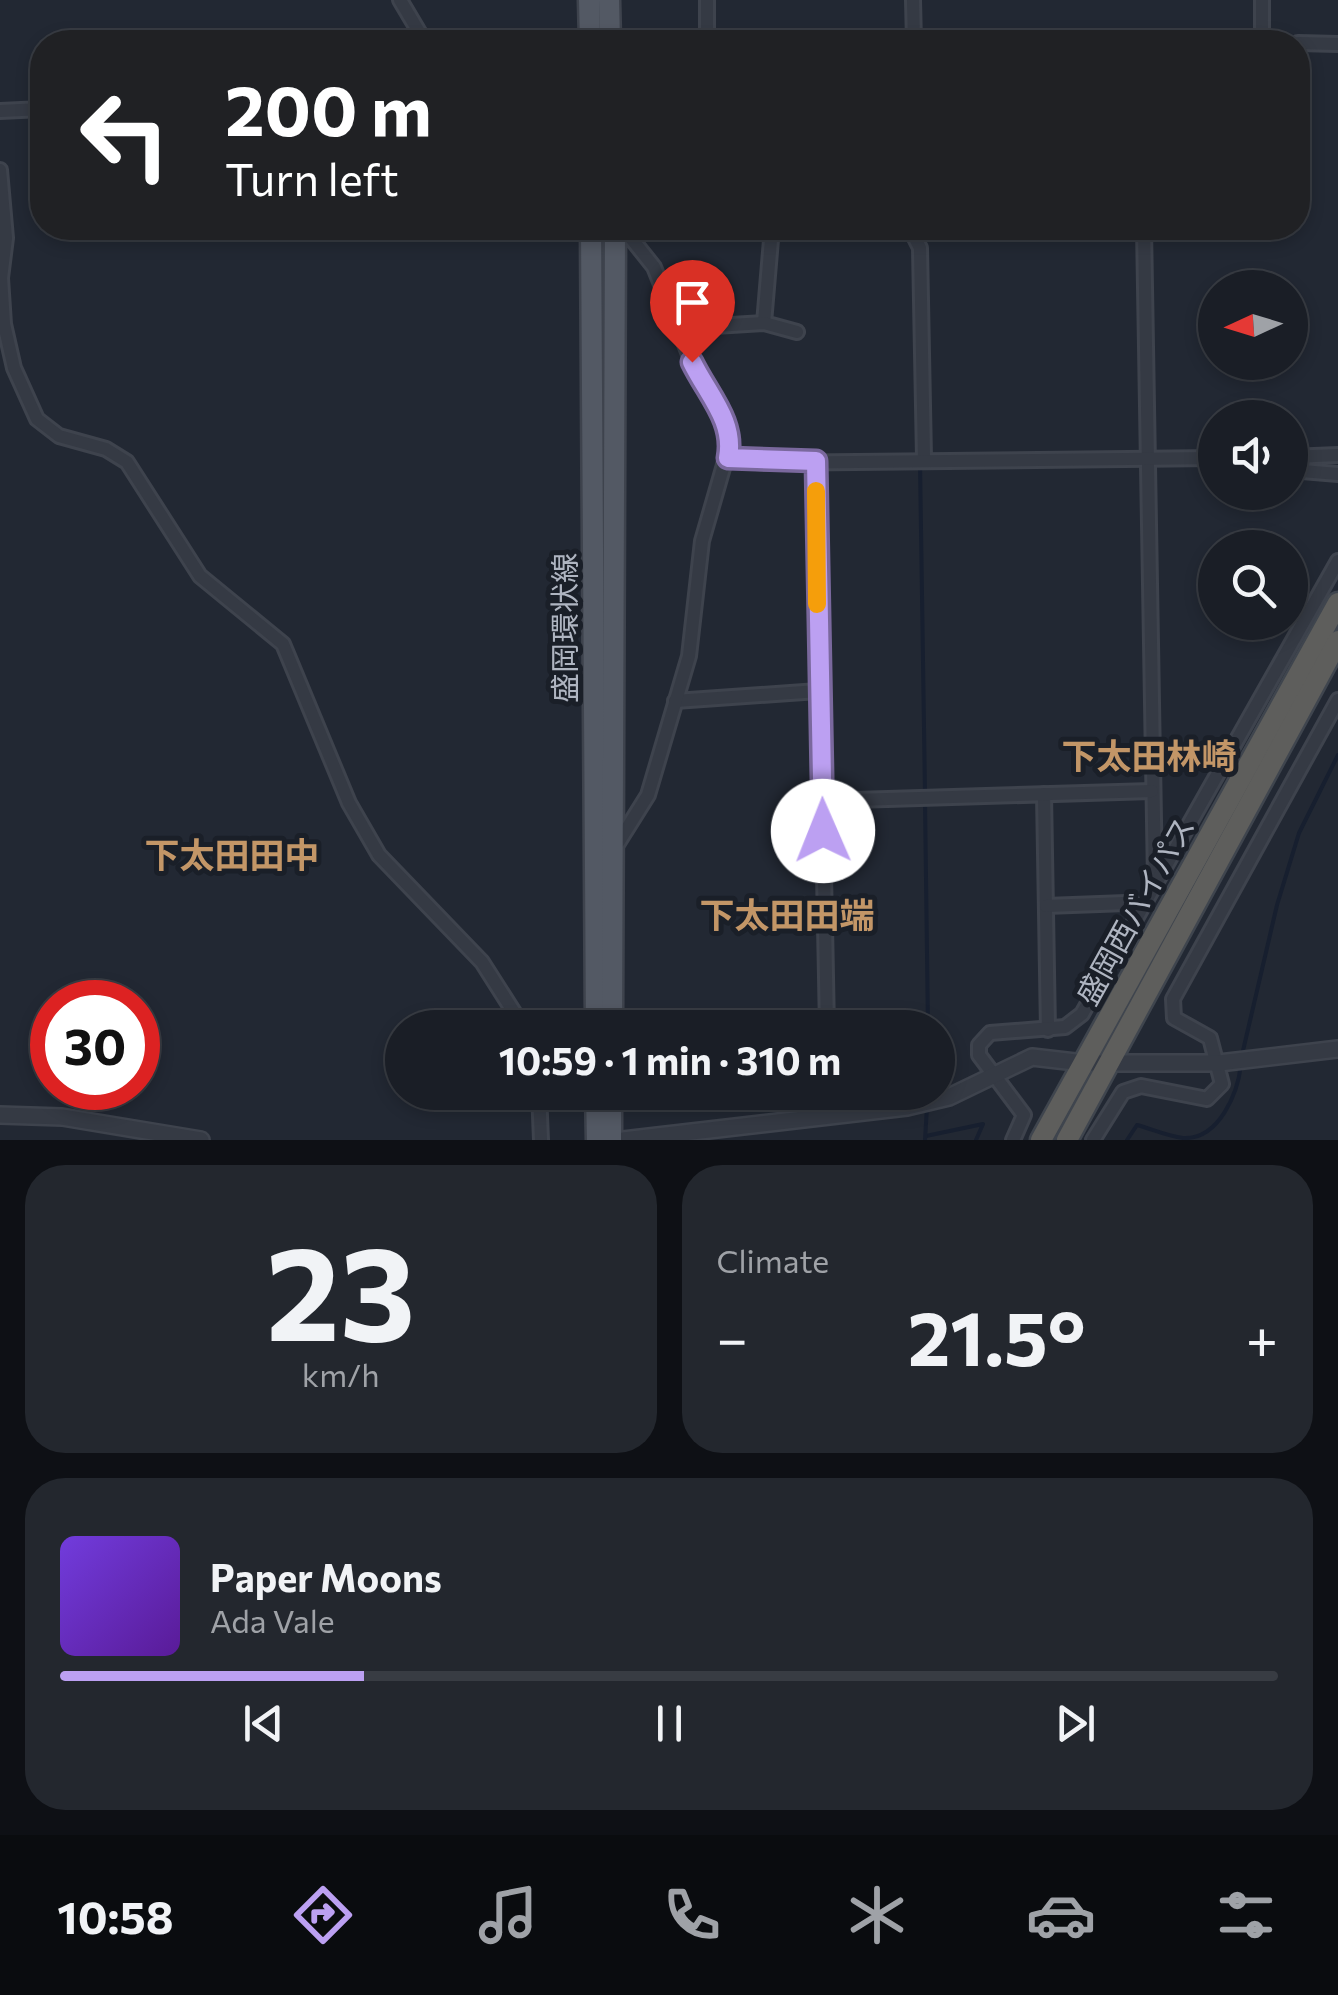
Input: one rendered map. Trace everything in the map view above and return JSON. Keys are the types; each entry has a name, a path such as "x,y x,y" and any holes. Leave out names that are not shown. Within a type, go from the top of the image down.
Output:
{"highway":[{"name":"盛岡西バイパス","path":"1041,1140 1338,603"},
{"name":"盛岡西バイパス","path":"1068,1140 1338,641"}],"main road":[{"path":"589,0 590,30"},
{"path":"610,0 610,30"},
{"name":"盛岡環状線","path":"590,240 596,1010"},
{"name":"盛岡環状線","path":"612,1010 614,240"},
{"path":"596,1110 597,1140"},
{"path":"611,1110 611,1140"}],"street":[{"path":"400,0 418,30"},
{"path":"707,0 707,30"},
{"path":"912,0 913,30"},
{"path":"1262,0 1262,30"},
{"path":"1310,44 1338,44"},
{"path":"0,112 30,111"},
{"path":"0,170 6,238 1,278 4,324 14,368 37,419 59,436 106,449 127,462 200,576 283,644 350,803 379,855 482,962 513,1010"},
{"path":"612,852 648,795 688,656 702,541 732,437 692,362 682,328 654,267 633,240"},
{"path":"764,323 771,240"},
{"path":"916,240 920,248 924,458"},
{"path":"1144,240 1156,882"},
{"path":"682,328 764,323 797,332"},
{"path":"1308,456 1338,455"},
{"path":"728,458 816,461 1198,458"},
{"path":"816,461 827,1010"},
{"path":"1308,472 1338,474"},
{"path":"1013,1140 1024,1116 1016,1099 992,1076 979,1055 983,1038 999,1032 1064,1027 1082,1014 1338,562"},
{"path":"675,701 818,692"},
{"path":"1093,1140 1123,1092 1140,1086 1207,1100 1222,1084 1206,1033 1174,1018 1173,999 1338,700"},
{"path":"822,801 1152,791"},
{"path":"1044,794 1048,1030"},
{"path":"1046,906 1126,903 1140,909"},
{"path":"622,1140 907,1106 949,1097 1032,1057 1084,1063 1218,1063 1338,1050"},
{"path":"540,1110 541,1140"},
{"path":"0,1115 62,1117 141,1134 201,1140"}],"waterway":[{"path":"920,463 925,793"},
{"path":"1242,1055 1277,905 1299,833 1338,755"},
{"path":"925,802 928,1010"},
{"path":"1127,1140 1137,1125 1183,1138 1207,1131 1231,1101 1241,1064"},
{"path":"925,1140 927,1110"},
{"path":"926,1136 983,1124 976,1140"}],"slow traffic":[{"path":"816,491 817,604"}],"district":[{"name":"下太田林崎","path":"1149,754"},
{"name":"下太田田中","path":"232,853"},
{"name":"下太田田端","path":"787,913"}],"route":[{"path":"692,362 732,437 728,458 764,463 816,461 823,831"}]}
